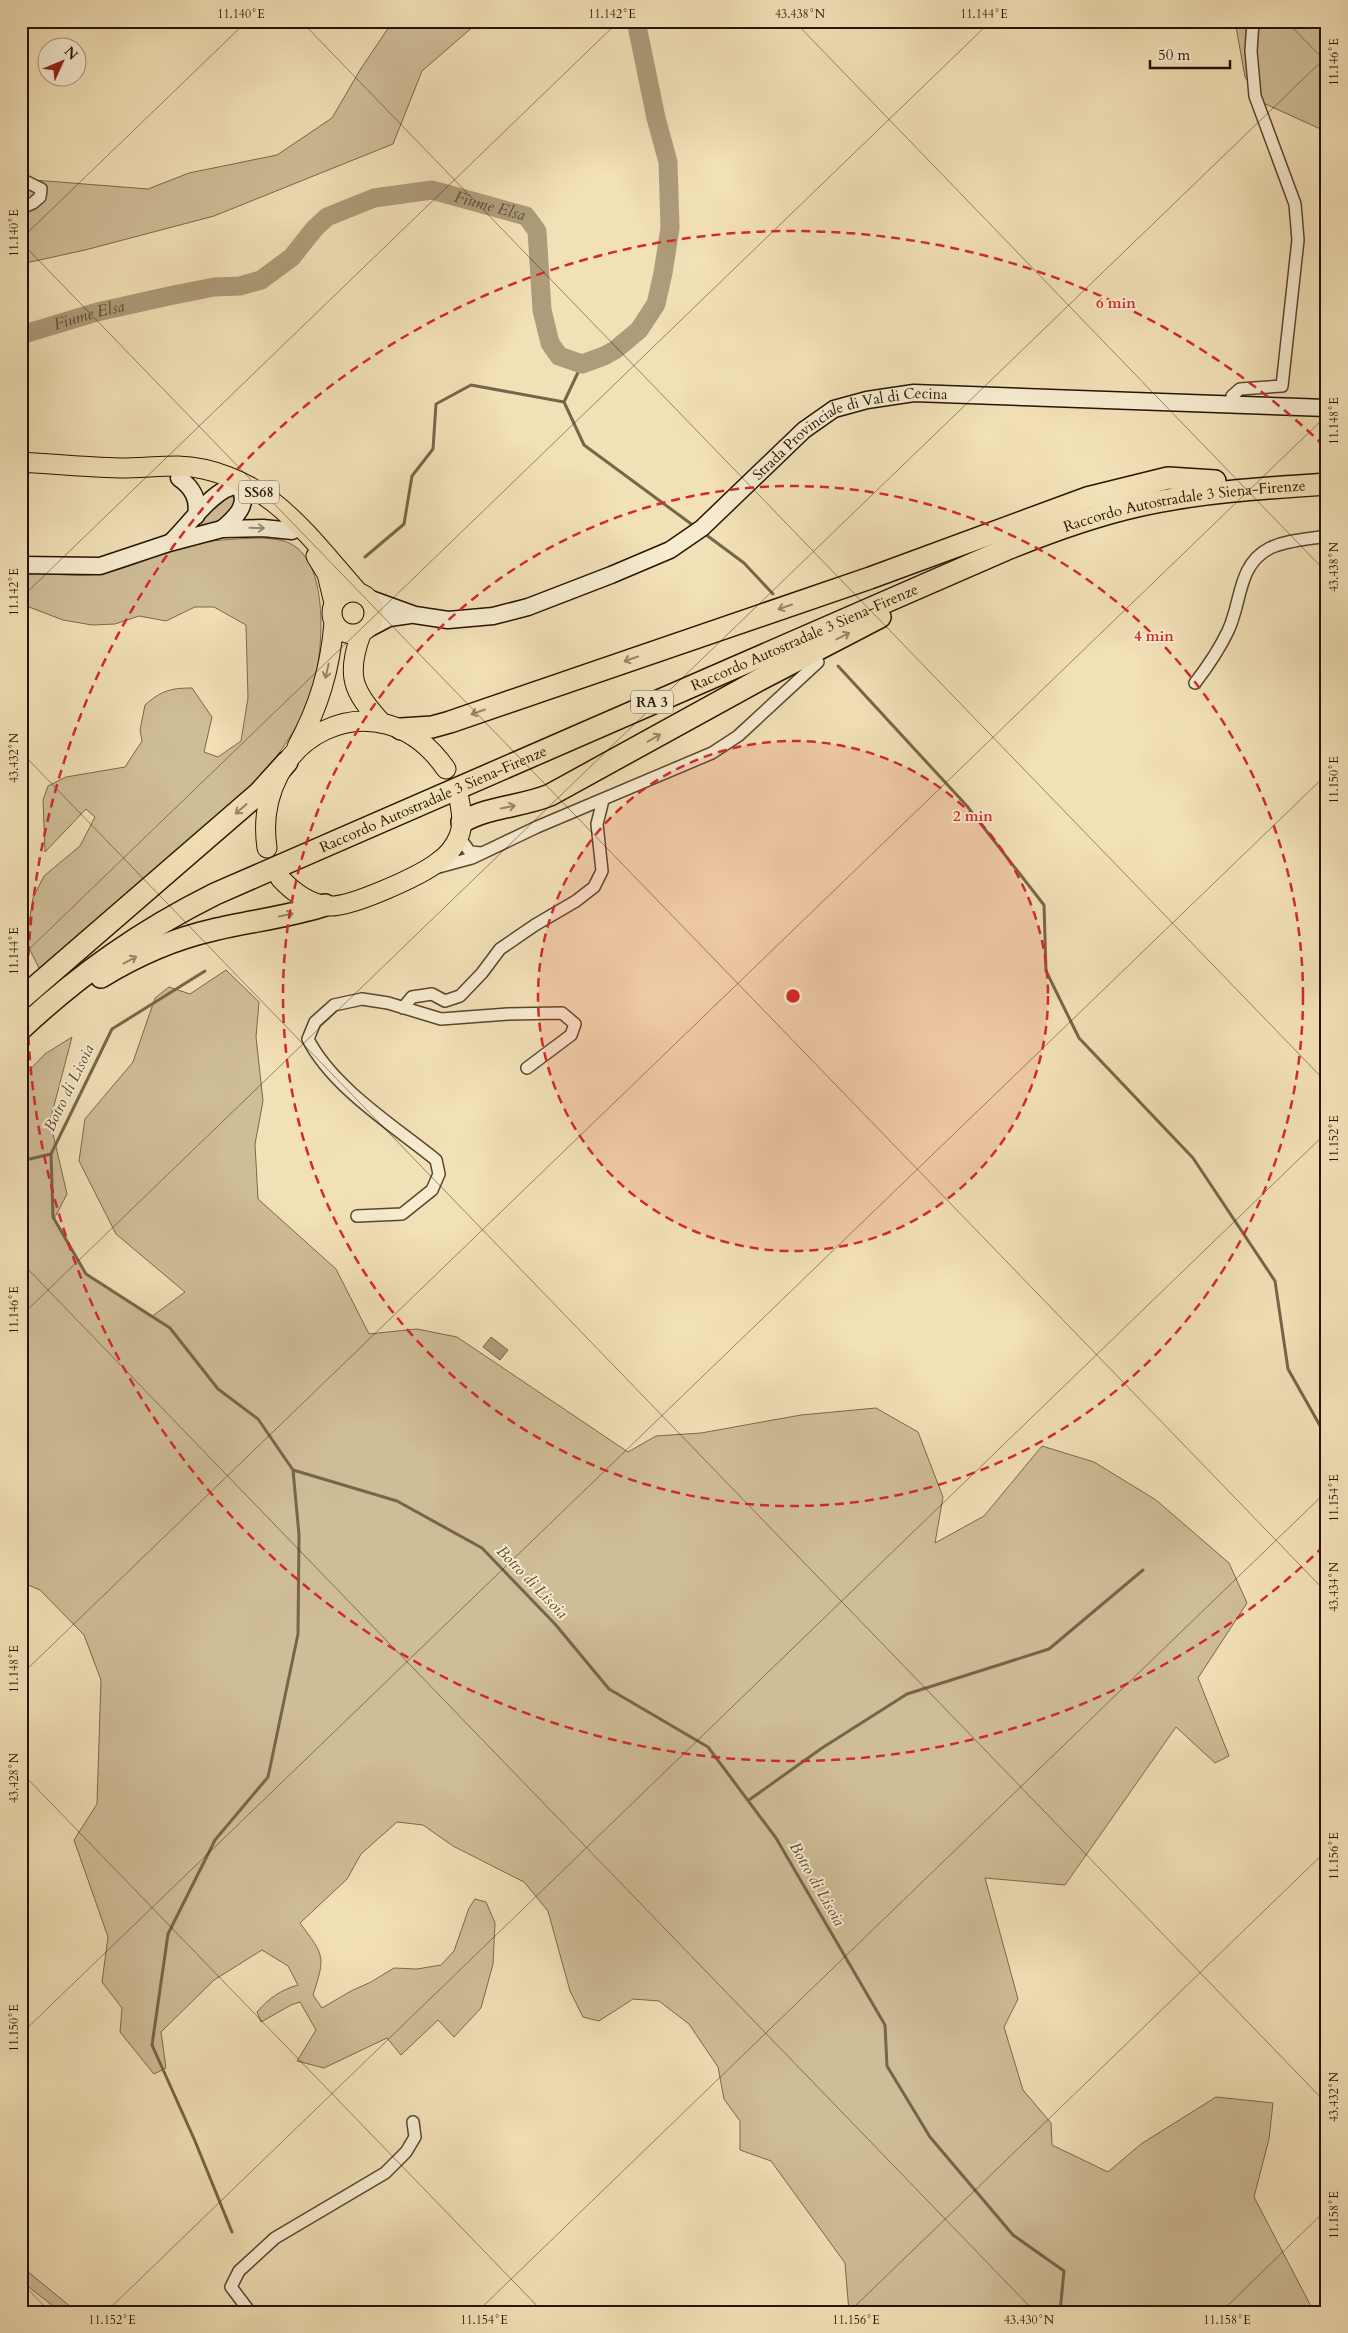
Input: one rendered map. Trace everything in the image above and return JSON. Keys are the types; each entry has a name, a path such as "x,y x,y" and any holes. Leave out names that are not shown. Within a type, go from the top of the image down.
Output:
{"highway":[{"path":"391,726 432,727 450,722 870,578 1087,498 1168,478 1215,481"},
{"name":"Raccordo Autostradale 3 Siena-Firenze","path":"21,1011 82,960 118,934 218,878 994,540 1067,514 1124,497 1215,481 1324,480"},
{"name":"Raccordo Autostradale 3 Siena-Firenze","path":"21,1029 108,956 168,918 215,894 932,580 1047,534 1124,509 1220,493 1324,480"},
{"path":"461,829 480,813 534,801 550,795 759,680 889,613 961,578 1042,544 1131,516 1233,500 1292,495 1324,480"},
{"path":"21,999 259,793 291,757"},
{"path":"21,1041 83,989 144,952 188,936 325,905"}],"main road":[{"name":"Strada Provinciale di Val di Cecina","path":"364,596 415,615 454,620 501,615 611,575 670,550 702,528 804,430 834,409 842,407 914,393 1327,408"},
{"name":"SS68","path":"21,462 184,472 216,472 252,487 272,500 323,565 334,603 332,610 334,623"},
{"name":"SS68","path":"184,472 236,489 295,527 364,596"},
{"path":"184,472 197,502 196,516"},
{"path":"170,543 212,499 236,489 240,511 222,529"},
{"path":"21,565 100,566 170,543 222,529 295,527"},
{"path":"334,603 345,594 364,596 372,604 374,617 364,631 352,659 353,678 365,704 391,726 430,749 446,769"},
{"name":"Strada Provinciale di Val di Cecina","path":"364,631 389,618 415,615"},
{"path":"334,623 337,628 348,634 364,631"},
{"path":"267,848 265,824 268,801 276,779 291,757 313,716 321,694 331,650 334,623"},
{"path":"291,757 332,726 355,721 391,726"},
{"path":"280,878 303,897 325,905 337,906 351,902 426,870 445,856 461,829 459,798"}],"street":[{"path":"1233,404 1232,396 1240,389 1282,386 1298,240 1296,204 1255,96 1251,51 1253,21"},
{"path":"21,182 27,182 40,189 40,197 33,203 21,208"},
{"path":"1195,683 1215,657 1228,632 1243,578 1253,561 1270,548 1280,544 1327,536"},
{"path":"426,870 457,864 695,761 728,744 818,662"},
{"path":"403,1008 412,997 432,994 445,1001 460,996 482,973 500,949 535,924 576,901 594,887 602,872 597,824 603,800"},
{"path":"461,829 470,852 482,853"},
{"path":"357,1216 402,1214 432,1190 439,1174 436,1160 342,1084 317,1058 308,1039 315,1022 334,1005 362,999 441,1019 508,1014 562,1014 575,1024 571,1035 527,1068"},
{"path":"250,2312 231,2287 239,2271 275,2238 384,2173 406,2152 415,2137 414,2122"}],"shaded area":[{"path":"393,21 476,21 475,25 422,71 393,144 214,216 85,250 21,264 21,179 148,189 189,173 277,155 332,118 360,70"},
{"path":"1235,21 1327,21 1327,132 1261,102 1245,77"},
{"path":"231,495 235,496 237,504 224,521 192,531 205,511"},
{"path":"261,538 288,542 304,555 313,572 318,592 321,615 321,639 318,662 315,682 301,718 263,776 40,970 26,942 33,898 44,876 80,846 95,817 86,809 45,852 43,800 48,786 66,777 125,767 142,741 140,730 145,705 161,693 172,690 192,688 212,717 204,752 218,757 241,741 248,698 246,625 214,607 195,607 166,621 139,616 115,624 92,625 63,620 21,604 21,575 95,575 193,544"},
{"path":"226,970 259,1002 256,1037 263,1101 255,1144 258,1199 336,1269 369,1334 417,1329 457,1337 628,1452 656,1436 701,1433 801,1415 876,1408 918,1432 943,1497 935,1543 984,1516 1042,1446 1094,1462 1156,1500 1229,1563 1247,1603 1198,1678 1229,1756 1215,1763 1176,1727 1065,1885 985,1878 1018,1999 1004,2027 1023,2090 1051,2123 1052,2145 1108,2172 1141,2144 1216,2097 1273,2103 1269,2139 1254,2197 1314,2312 849,2312 845,2263 771,2161 740,2150 740,2121 724,2099 718,2067 689,2024 659,2001 633,1999 599,2021 583,2017 570,1991 548,1911 524,1882 453,1846 423,1825 397,1822 361,1854 347,1879 300,1923 314,1943 320,1956 320,1972 313,1995 322,2008 394,1968 417,1969 441,1965 454,1951 469,1908 475,1899 486,1902 495,1923 493,1964 481,2008 454,2037 438,2020 401,2055 387,2038 324,2068 297,2061 316,2030 300,2002 261,2022 257,2012 262,2007 281,1992 298,1985 288,1966 262,1950 214,1980 161,2032 166,2068 154,2074 120,2032 122,2008 102,1982 108,1937 74,1840 97,1804 101,1680 84,1635 40,1590 21,1582 21,1079 45,1054 72,1037 50,1121 67,1194 54,1219 86,1274 151,1317 185,1292 116,1234 79,1161 85,1119 133,1062 155,998 169,987 190,994"},
{"path":"491,1337 508,1350 500,1360 483,1347"},
{"path":"21,2266 77,2312 61,2312 21,2281"}],"waterway":[{"name":"Fiume Elsa","path":"21,335 97,312 214,287 240,286 261,280 292,257 315,228 327,217 374,198 432,190 526,216 537,231 542,310 550,343 559,356 582,364 604,356 615,350 639,330 656,304 670,228 668,162 656,118 636,21"},
{"path":"365,557 404,524 412,476 433,449 436,404 471,385 564,402 582,364"},
{"path":"564,402 584,445 694,526"},
{"path":"705,534 744,563 773,594"},
{"path":"838,666 967,806 1044,905 1046,971 1079,1038 1193,1158 1275,1281 1288,1369 1327,1438"},
{"name":"Botro di Lisoia","path":"205,971 112,1029 51,1154 53,1217 86,1274 170,1328 218,1389 258,1419 293,1470 397,1501 482,1548 555,1624 609,1689 708,1747 776,1838 885,2025 887,2066 930,2137 1013,2235 1064,2271 1060,2312"},
{"path":"21,1161 51,1154"},
{"path":"232,2232 195,2141 152,2045 168,1934 215,1840 268,1777 298,1634 299,1535 293,1470"},
{"path":"749,1800 822,1748 907,1694 1049,1649 1143,1570"}]}
